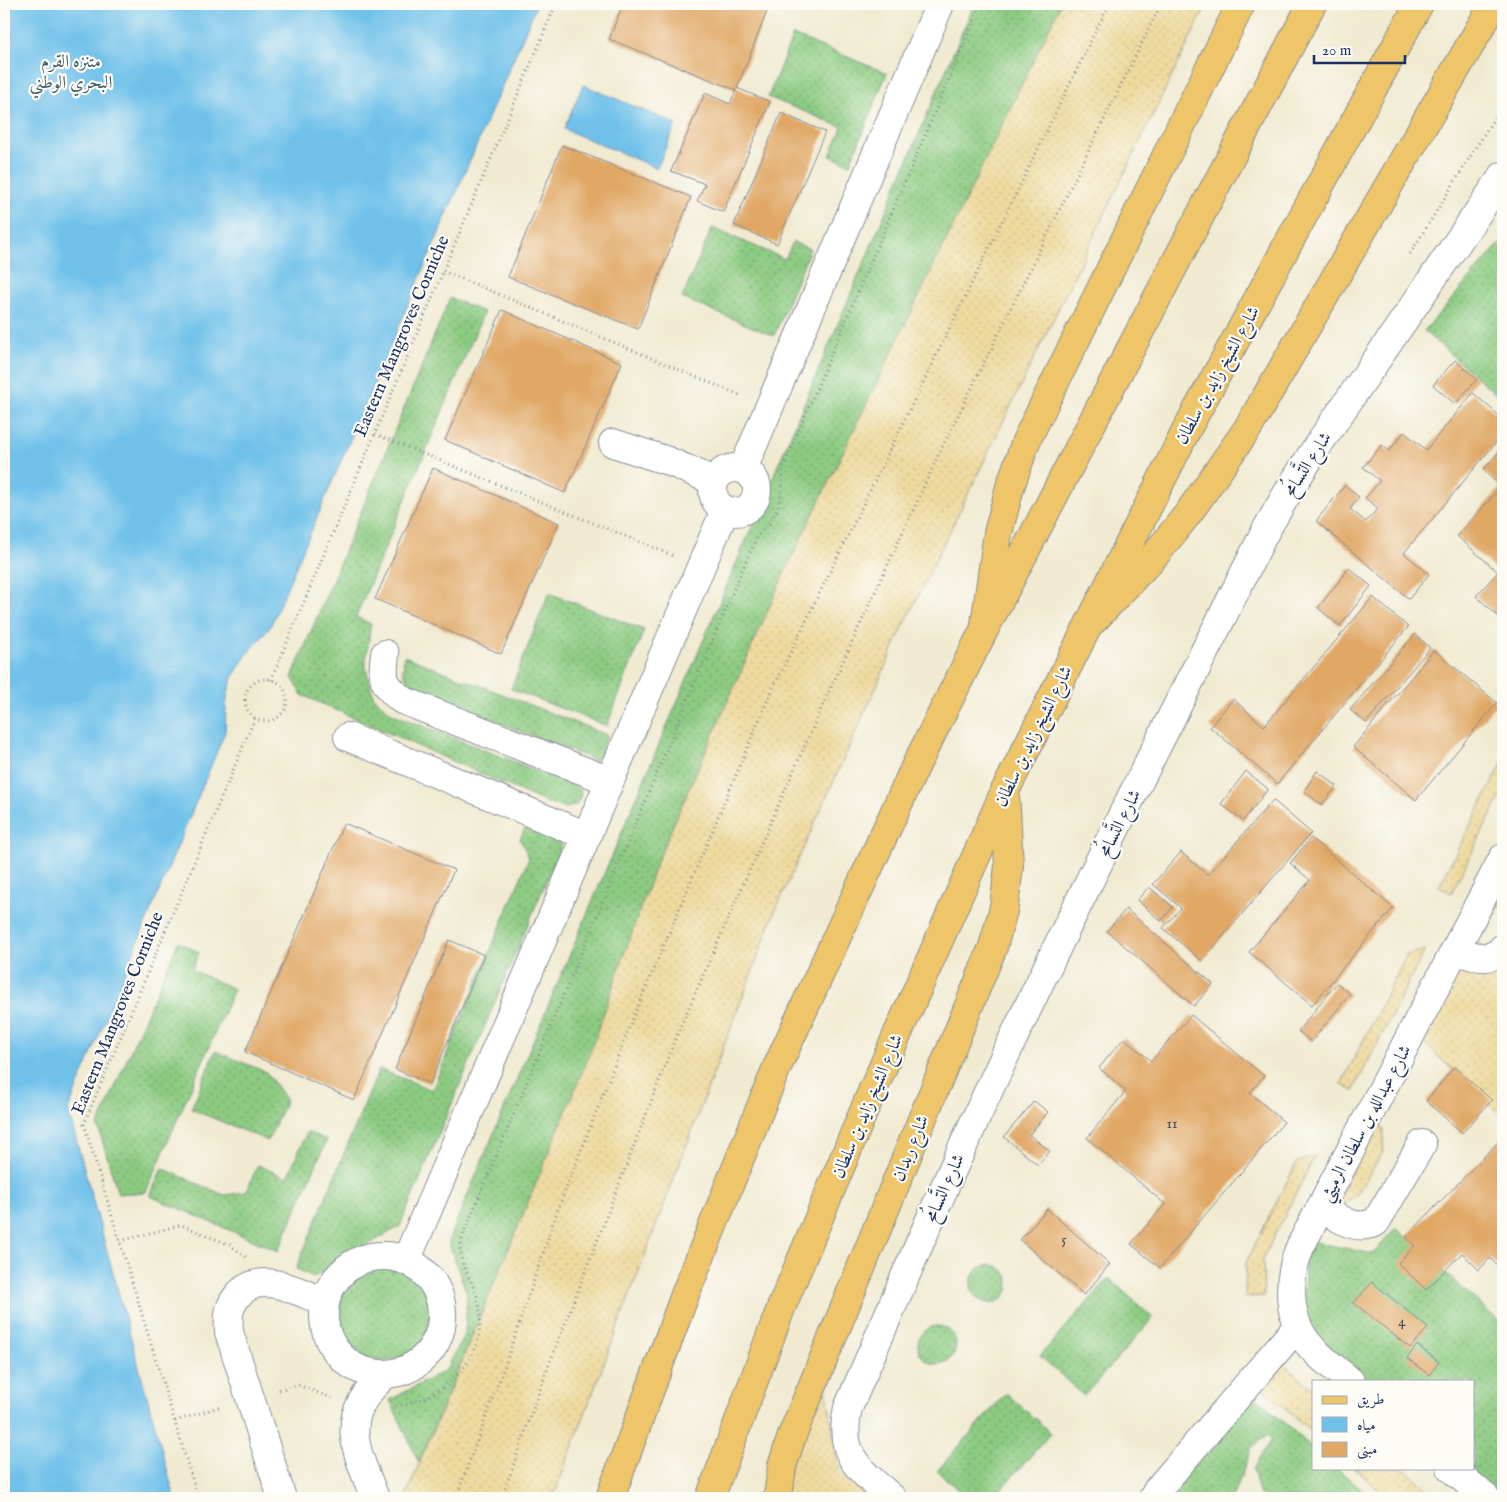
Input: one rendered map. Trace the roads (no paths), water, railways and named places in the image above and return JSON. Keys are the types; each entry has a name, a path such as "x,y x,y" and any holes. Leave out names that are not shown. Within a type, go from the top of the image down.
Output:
{"main road":[{"path":"984,628 998,533 1010,487 1026,441 1241,4"},
{"path":"610,1498 686,1292 777,1067 917,763 984,628 1312,4"},
{"name":"شارع الشيخ زايد بن سلطان","path":"710,1498 781,1308 871,1094 1005,791 1189,425 1418,4"},
{"path":"1085,630 1155,555 1218,472 1248,428 1494,4"},
{"name":"شارع ربدان","path":"778,1498 782,1466 792,1433 993,947 1004,907 1009,866 1005,791"}],"street":[{"path":"743,469 940,4"},
{"name":"شارع التَّسامُح","path":"892,1498 859,1469 851,1458 844,1432 845,1420 848,1408 960,1153 1086,889 1266,530 1318,445 1503,176"},
{"path":"612,443 668,461 714,481"},
{"path":"729,468 743,469 755,480 756,494 754,502 742,511 725,510 720,507 713,496 714,481 722,471 729,468"},
{"path":"406,1261 725,510"},
{"path":"385,654 382,674 388,689 402,700 610,782"},
{"path":"348,737 587,836"},
{"name":"شارع عبدالله بن سلطان الرميثي","path":"1349,1380 1311,1347 1300,1330 1293,1313 1290,1296 1294,1263 1321,1207 1503,858"},
{"path":"1455,952 1489,958 1495,956 1503,948"},
{"path":"1321,1207 1350,1224 1368,1226 1376,1222 1422,1144"},
{"path":"385,1256 406,1261 419,1268 432,1281 440,1297 442,1315 440,1334 432,1350 419,1362 403,1371 385,1375 367,1373 350,1365 336,1351 327,1335 324,1316 325,1302 336,1280 349,1267 366,1259 385,1256"},
{"path":"282,1498 229,1332 228,1316 233,1301 245,1289 260,1283 276,1284 325,1302"},
{"path":"1153,1498 1158,1489 1290,1335"},
{"path":"375,1498 356,1445 354,1433 358,1408 363,1397 385,1375"},
{"path":"1453,1470 1486,1498"}],"water":[{"path":"4,4 537,4 270,627 245,658 230,684 227,698 225,732 68,1110 175,1498 4,1498"},
{"path":"583,85 676,124 657,168 564,129"}],"park label":[{"name":"متنزه القرم البحري الوطني","path":"71,71"}]}
